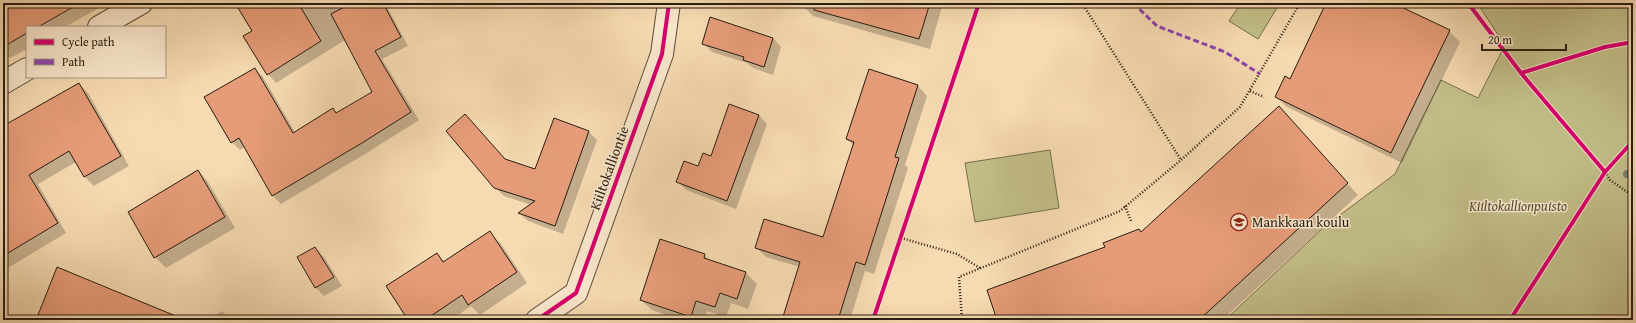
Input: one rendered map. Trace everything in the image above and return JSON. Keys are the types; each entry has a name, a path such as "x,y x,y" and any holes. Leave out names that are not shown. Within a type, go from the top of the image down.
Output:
{"street":[{"path":"102,26 141,3"},
{"name":"Kiiltokalliontie","path":"537,320 576,293 662,54 669,3"},
{"path":"3,83 26,70"}],"path":[{"path":"1082,3 1181,160"},
{"path":"962,320 959,277 1120,211 1181,160 1240,107 1300,3"},
{"path":"1250,91 1264,97"},
{"path":"1600,166 1610,180 1633,196"},
{"path":"1600,179 1610,167"},
{"path":"1125,206 1131,221"},
{"path":"898,245 903,230"},
{"path":"900,238 957,254 980,268"}],"green space":[{"path":"1241,3 1280,3 1258,39 1229,21"},
{"name":"Kiiltokallionpuisto","path":"1486,3 1633,3 1633,320 1225,320 1325,226 1395,174 1441,80 1478,98 1505,45 1481,9"},
{"path":"1050,150 1059,208 975,222 965,163"}],"building":[{"path":"3,3 80,3 40,26 26,26 26,34 3,47"},
{"path":"235,3 298,3 321,41 267,75 243,36 252,31"},
{"path":"352,3 383,3 401,37 375,51 411,112 272,196 239,138 231,143 204,97 255,68 293,133 333,108 336,113 372,92 331,14"},
{"path":"815,3 930,3 919,39 814,10"},
{"path":"1326,3 1393,3 1450,30 1391,153 1275,97 1285,76 1290,79"},
{"path":"710,17 773,38 764,67 743,60 744,57 702,44"},
{"path":"869,69 918,85 895,157 899,158 865,265 856,262 838,320 782,320 800,262 755,248 764,219 823,237 854,142 846,139"},
{"path":"79,83 121,156 84,177 69,151 29,175 58,223 3,256 3,126"},
{"path":"729,104 759,115 727,201 676,182 684,161 698,166 703,153 711,156"},
{"path":"1279,106 1348,183 1199,320 997,320 987,290 1105,247 1103,243 1139,229 1141,232"},
{"path":"465,114 505,159 535,169 554,118 589,131 555,226 518,213 535,201 494,188 446,131"},
{"path":"198,170 225,217 154,258 128,212"},
{"path":"490,231 517,272 468,305 462,295 425,320 408,320 386,286 437,253 443,262"},
{"path":"660,239 705,254 704,258 746,272 737,299 720,293 715,307 696,301 691,317 640,300"},
{"path":"315,247 334,277 315,288 297,257"},
{"path":"57,267 183,319 183,320 36,320"}],"waterway":[{"path":"1627,174 1633,176"}],"marked path":[{"path":"1133,3 1157,26 1225,52 1260,74"}],"cycle path":[{"path":"537,320 576,293 662,54 669,3"},
{"path":"873,320 979,3"},
{"path":"1468,3 1521,73"},
{"path":"1605,172 1521,73 1605,47 1633,42"},
{"path":"1510,320 1605,172 1633,141"}],"place":[{"name":"Mankkaan koulu","path":"1239,222"}]}
